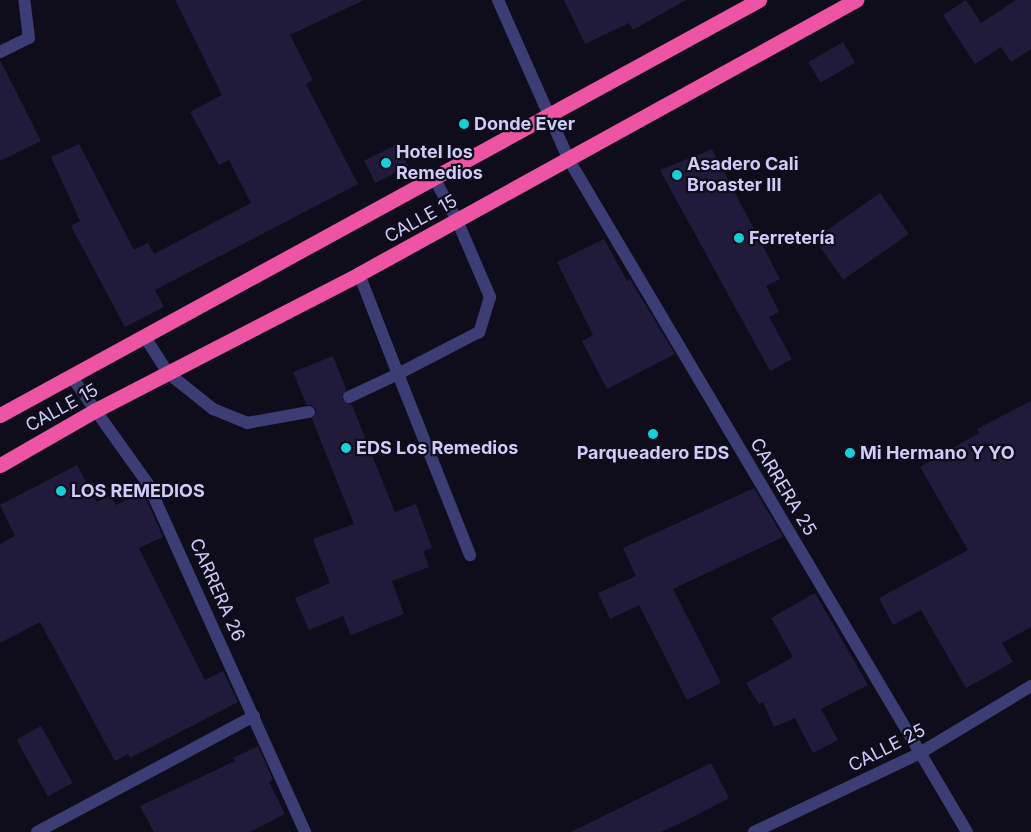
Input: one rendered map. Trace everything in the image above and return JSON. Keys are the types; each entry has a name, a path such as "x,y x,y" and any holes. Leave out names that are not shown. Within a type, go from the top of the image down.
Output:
{"highway":[{"name":"CALLE 15","path":"0,415 759,0"},
{"name":"CALLE 15","path":"0,465 94,411 359,274 570,160 856,0"}],"street":[{"path":"0,52 29,38 24,0"},
{"name":"CARRERA 25","path":"498,0 570,160 967,832"},
{"path":"349,397 479,332 490,297 457,220 434,178"},
{"path":"359,274 470,555"},
{"path":"145,337 168,373 213,409 246,423 309,412"},
{"name":"CARRERA 26","path":"71,376 94,411 148,484 305,832"},
{"name":"CALLE 25","path":"754,832 920,752 1031,686"},
{"path":"37,832 254,716"}],"building":[{"path":"175,0 364,0 290,35 313,80 306,84 358,184 155,290 164,307 125,327 71,226 80,221 51,157 79,144 134,250 148,243 154,254 251,203 229,160 219,165 190,112 222,95"},
{"path":"564,0 686,0 633,30 629,23 585,44"},
{"path":"966,0 981,23 1016,0 1031,0 1031,49 1011,62 1001,47 975,64 943,15"},
{"path":"843,42 855,63 820,83 808,62"},
{"path":"0,60 41,141 0,161"},
{"name":"Hotel los Remedios","path":"397,144 408,166 375,183 364,161"},
{"path":"712,149 780,279 766,286 779,312 769,317 792,359 770,371 660,170"},
{"path":"880,193 909,234 843,280 814,239"},
{"path":"604,239 627,281 630,279 675,354 607,389 582,341 593,335 557,262"},
{"path":"333,356 346,389 342,400 352,405 395,512 416,504 432,548 423,551 429,567 392,581 404,614 351,635 343,616 309,630 295,598 330,583 313,539 354,524 312,419 317,410 312,405 306,404 293,372"},
{"path":"1031,401 1031,627 1002,643 1013,662 966,688 921,610 893,625 879,598 968,550 920,467 979,433 977,429"},
{"path":"77,465 97,502 110,496 116,505 143,492 163,537 139,548 205,680 223,671 238,702 130,758 128,754 115,761 40,622 0,643 0,544 15,536 0,505"},
{"path":"754,488 783,537 673,589 721,683 687,700 639,605 610,619 598,593 636,576 623,548"},
{"path":"815,593 868,685 821,709 838,740 813,753 795,718 774,727 763,702 759,704 746,683 793,657 771,618"},
{"path":"41,726 73,783 48,796 17,740"},
{"path":"258,746 273,780 269,782 285,814 250,832 154,832 140,806 235,761 233,758"},
{"path":"711,763 729,798 687,820 661,832 571,832"}],"place":[{"name":"Donde Ever","path":"464,124"},
{"name":"Hotel los Remedios","path":"386,163"},
{"name":"Asadero Cali Broaster III","path":"677,175"},
{"name":"Ferretería","path":"739,238"},
{"name":"Parqueadero EDS","path":"653,434"},
{"name":"EDS Los Remedios","path":"346,448"},
{"name":"Mi Hermano Y YO","path":"850,453"},
{"name":"LOS REMEDIOS","path":"61,491"}]}
